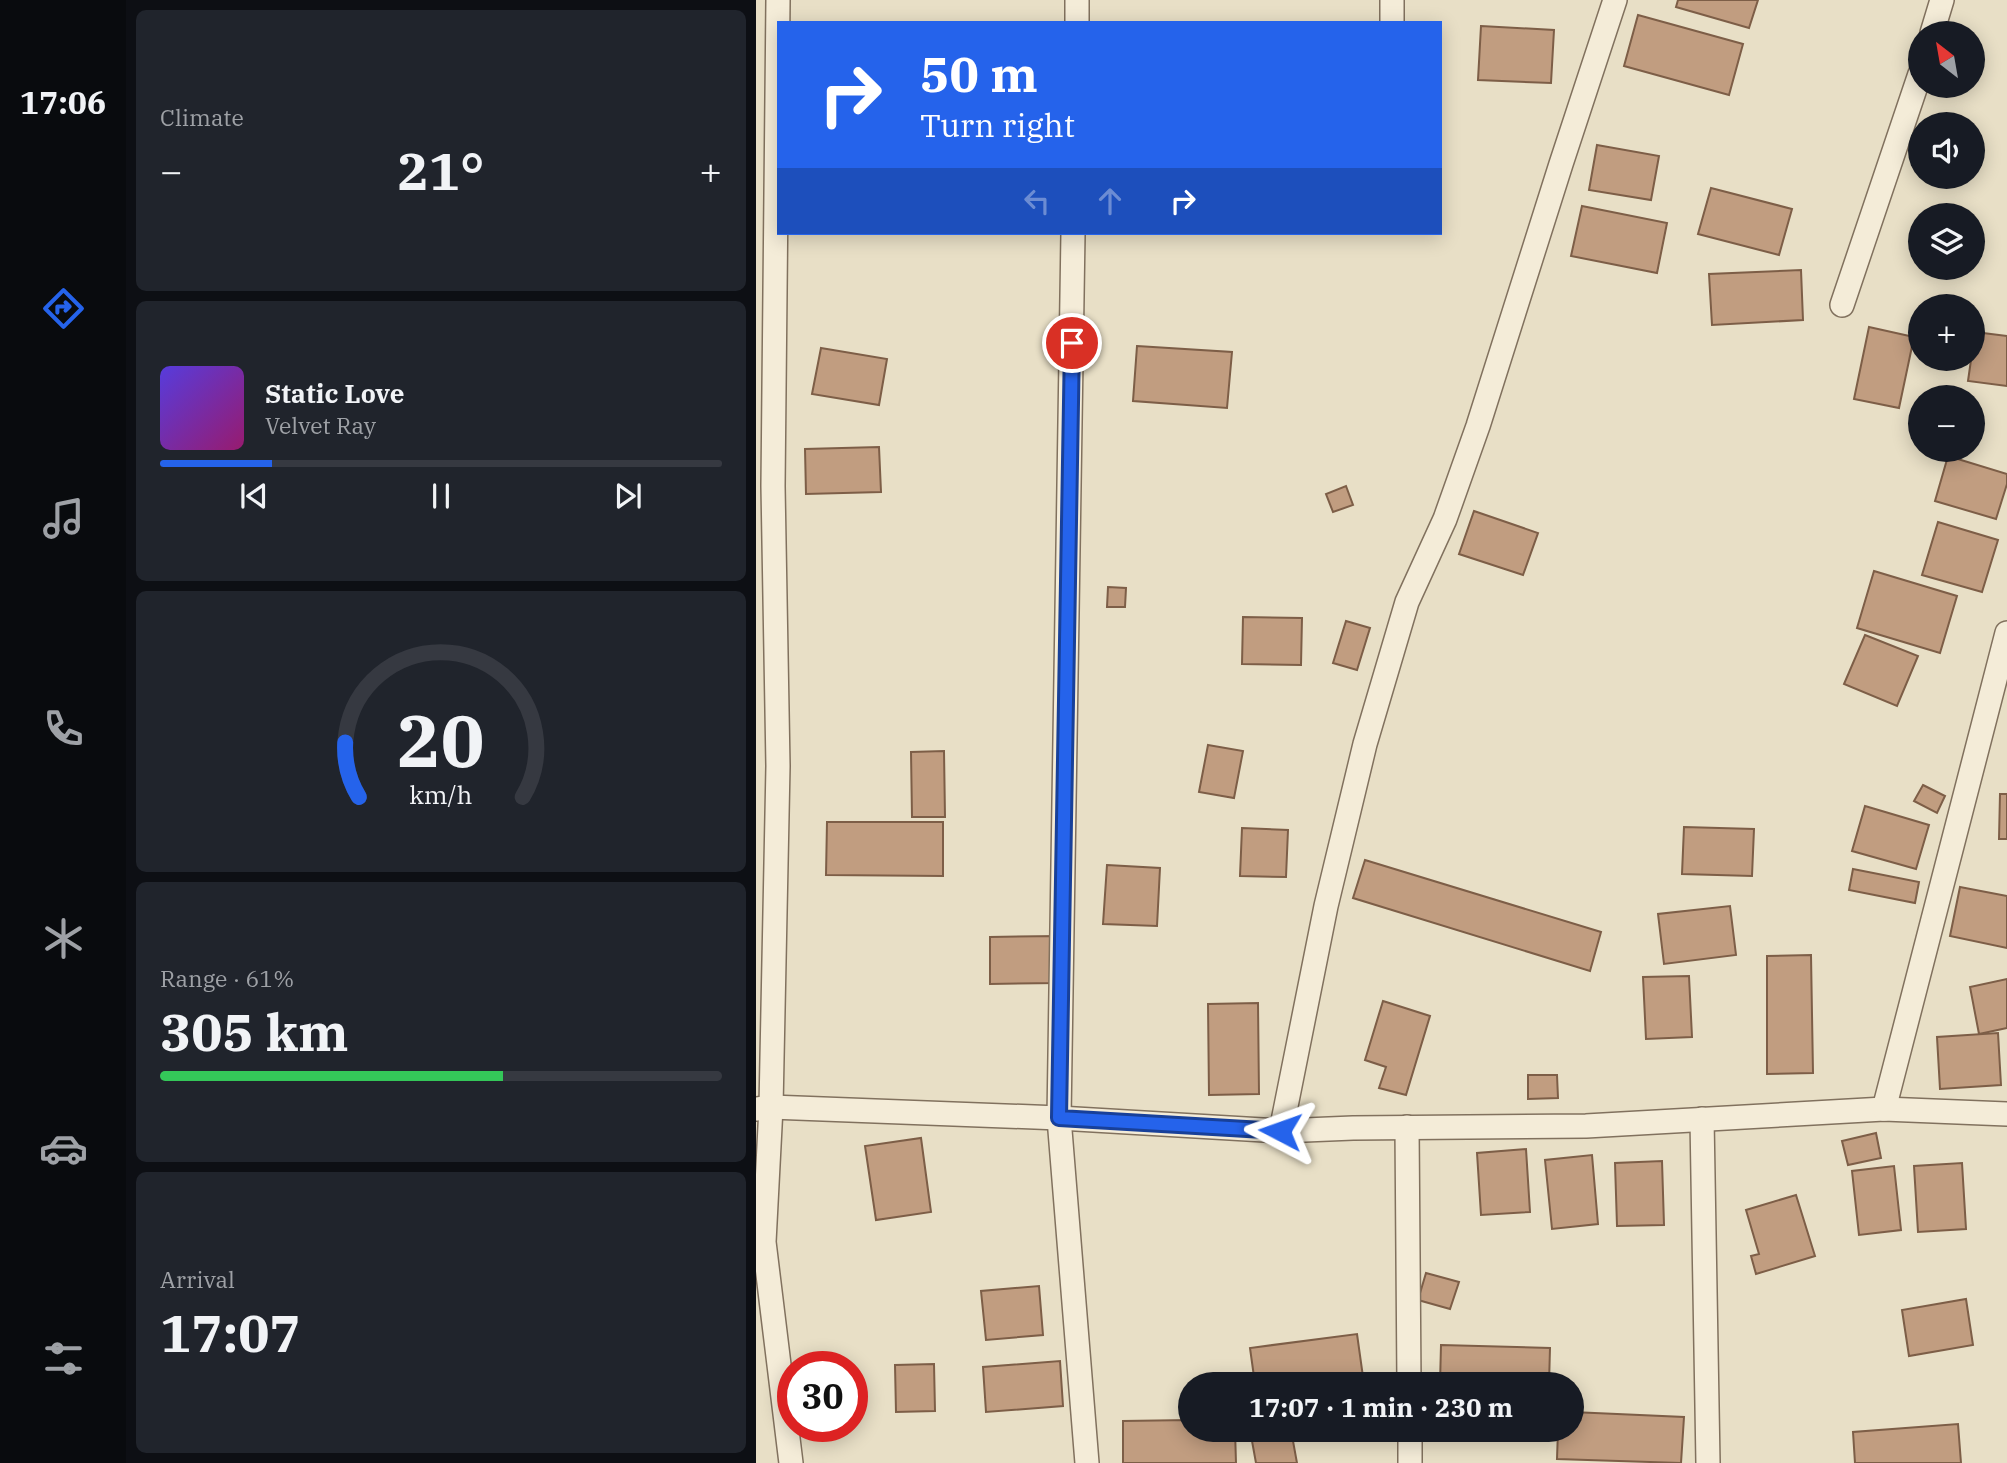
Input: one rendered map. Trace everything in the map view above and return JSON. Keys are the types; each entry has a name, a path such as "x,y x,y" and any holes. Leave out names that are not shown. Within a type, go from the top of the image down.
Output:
{"street":[{"path":"778,0 778,21"},
{"path":"1077,0 1077,21"},
{"path":"1392,0 1392,21"},
{"path":"1280,1131 1326,906 1365,744 1403,615 1445,519 1478,426 1560,164 1615,0"},
{"path":"1936,21 1942,0"},
{"path":"777,97 773,486 778,765 763,1108 764,1242 791,1463"},
{"path":"1842,305 1912,98"},
{"path":"1073,235 1059,1118 1087,1463"},
{"path":"1884,1109 2007,633"},
{"path":"763,1108 1059,1118 1280,1131 1586,1126 1884,1109 2007,1114"},
{"path":"1702,1119 1708,1463"},
{"path":"1407,1127 1409,1372"},
{"path":"1410,1442 1410,1463"}],"building":[{"path":"1678,0 1758,0 1749,28 1676,7"},
{"path":"1638,15 1743,44 1729,95 1624,66"},
{"path":"1481,26 1554,30 1551,83 1478,80"},
{"path":"1597,145 1659,156 1651,200 1589,190"},
{"path":"1711,188 1792,209 1779,255 1698,234"},
{"path":"1582,206 1667,223 1657,273 1571,256"},
{"path":"1801,270 1803,320 1712,325 1709,274"},
{"path":"1869,327 1908,336 1908,365 1899,408 1854,399"},
{"path":"1985,333 2007,336 2007,386 1968,381 1969,371 1985,371"},
{"path":"1137,346 1232,352 1227,408 1133,401"},
{"path":"821,348 887,359 879,405 812,394"},
{"path":"879,447 881,492 806,494 805,449"},
{"path":"1946,462 1968,462 2007,474 2007,484 1996,519 1935,501"},
{"path":"1346,486 1353,505 1333,512 1326,494"},
{"path":"1474,511 1538,533 1523,575 1459,554"},
{"path":"1938,522 1998,540 1982,592 1922,575"},
{"path":"1874,571 1957,596 1940,653 1857,628"},
{"path":"1108,587 1126,588 1125,607 1107,607"},
{"path":"1243,617 1302,618 1301,665 1242,664"},
{"path":"1346,621 1370,628 1357,670 1333,663"},
{"path":"1865,635 1918,656 1897,706 1844,684"},
{"path":"1208,745 1243,751 1234,798 1199,792"},
{"path":"944,751 945,817 912,817 911,752"},
{"path":"1923,785 1945,796 1937,813 1914,801"},
{"path":"2000,794 2007,794 2007,839 1999,839"},
{"path":"1865,806 1929,825 1916,869 1852,851"},
{"path":"827,822 943,822 943,876 826,875"},
{"path":"1684,827 1754,829 1752,876 1682,874"},
{"path":"1242,828 1288,830 1286,877 1240,876"},
{"path":"1365,860 1601,932 1590,971 1353,898"},
{"path":"1107,865 1160,868 1157,926 1103,924"},
{"path":"1853,869 1919,882 1915,903 1849,890"},
{"path":"1960,887 2007,896 2007,948 1950,936"},
{"path":"1730,906 1736,955 1664,964 1658,914"},
{"path":"1058,936 1058,983 990,984 990,937"},
{"path":"1811,955 1813,1073 1767,1074 1767,956"},
{"path":"1689,976 1692,1037 1646,1039 1643,977"},
{"path":"2007,979 2007,1028 1979,1034 1970,987"},
{"path":"1383,1001 1430,1016 1406,1095 1379,1088 1386,1067 1365,1060"},
{"path":"1258,1003 1259,1094 1209,1095 1208,1004"},
{"path":"1998,1033 2001,1085 1940,1089 1937,1037"},
{"path":"1528,1075 1557,1075 1558,1098 1528,1099"},
{"path":"1876,1133 1881,1158 1848,1165 1842,1141"},
{"path":"921,1138 931,1212 876,1220 865,1146"},
{"path":"1526,1149 1530,1212 1481,1215 1477,1153"},
{"path":"1592,1155 1598,1224 1552,1229 1545,1160"},
{"path":"1662,1161 1664,1225 1617,1226 1615,1163"},
{"path":"1962,1163 1966,1229 1918,1232 1914,1166"},
{"path":"1894,1166 1901,1230 1859,1235 1852,1171"},
{"path":"1796,1195 1815,1256 1756,1274 1751,1256 1759,1254 1746,1210"},
{"path":"1426,1273 1459,1282 1450,1309 1418,1300"},
{"path":"1039,1286 1043,1335 986,1340 981,1291"},
{"path":"1966,1299 1973,1345 1909,1356 1902,1310"},
{"path":"1357,1334 1362,1372 1253,1372 1250,1348"},
{"path":"1441,1345 1550,1348 1549,1372 1440,1372"},
{"path":"1060,1361 1063,1406 986,1412 983,1367"},
{"path":"934,1364 935,1411 896,1412 895,1365"},
{"path":"1584,1413 1684,1417 1681,1463 1557,1459 1558,1442 1584,1442"},
{"path":"1178,1420 1178,1442 1235,1442 1236,1463 1123,1463 1123,1421"},
{"path":"1958,1424 1961,1463 1855,1463 1853,1432"},
{"path":"1252,1442 1293,1442 1297,1463 1256,1463"}],"route":[{"path":"1072,343 1059,1118 1280,1131"}]}
